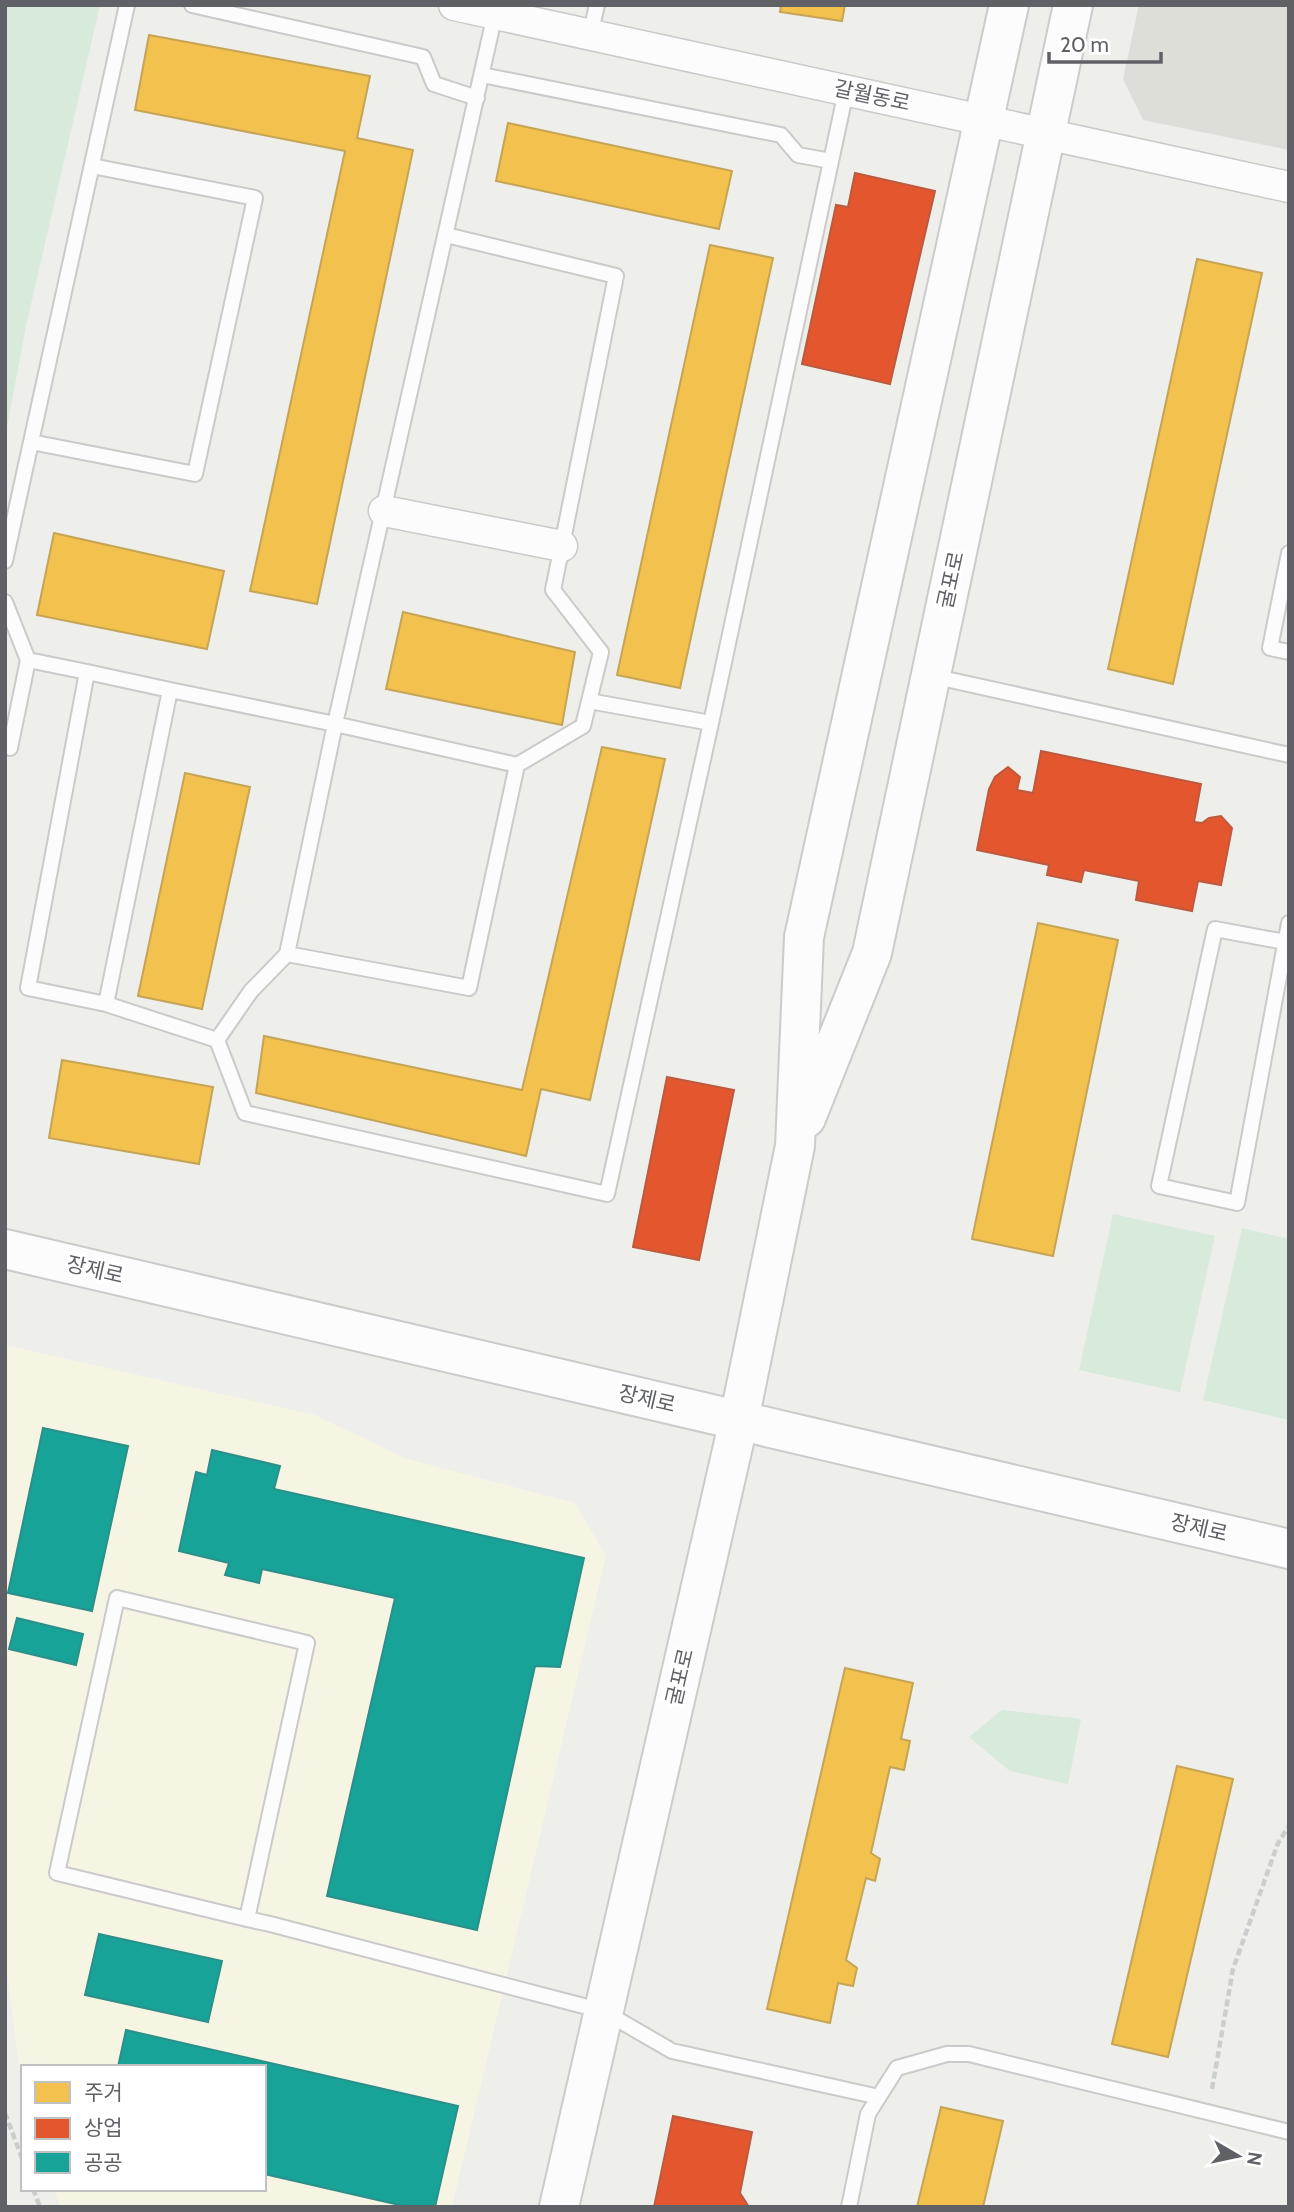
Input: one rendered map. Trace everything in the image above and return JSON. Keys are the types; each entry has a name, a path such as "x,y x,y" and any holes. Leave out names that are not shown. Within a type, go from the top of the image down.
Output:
{"main road":[{"name":"굴포로","path":"559,2207 739,1420 795,1146 804,937 1009,5"},
{"name":"굴포로","path":"795,1146 872,953 1073,5"},
{"name":"장제로","path":"5,1249 1289,1549"}],"street":[{"name":"갈월동로","path":"454,5 1289,187"},
{"path":"384,511 562,546"}],"lane":[{"path":"5,561 127,5"},
{"path":"192,5 423,57 434,84 477,98"},
{"path":"590,35 597,5"},
{"path":"216,1040 251,991 287,954 335,724 495,14"},
{"path":"482,75 780,135 798,155 831,161"},
{"path":"216,1040 245,1113 607,1194 846,91"},
{"path":"31,442 195,474 255,198 92,166"},
{"path":"28,660 517,765 583,726 601,652 553,590 615,276 446,235"},
{"path":"1289,553 1270,648 1289,652"},
{"path":"5,602 28,660 10,748"},
{"path":"87,672 28,988 106,1004 216,1040"},
{"path":"930,676 1289,755"},
{"path":"106,1004 170,690"},
{"path":"589,701 711,723"},
{"path":"287,954 469,988 517,765"},
{"path":"1285,942 1215,929 1159,1186 1237,1203 1289,923"},
{"path":"247,1919 307,1643 117,1598 57,1873 603,2011 672,2050 879,2097"},
{"path":"849,2207 868,2114 897,2068 947,2054 969,2054 1289,2132"}],"path":[{"path":"1208,2112 1233,1969 1278,1843 1289,1826"},
{"path":"5,2113 21,2156"}],"shaded area":[{"path":"5,5 100,5 26,326 5,438"},
{"path":"1139,5 1289,5 1289,150 1143,120 1123,79"},
{"path":"1113,1214 1215,1236 1180,1392 1079,1370"},
{"path":"1242,1228 1289,1239 1289,1420 1203,1400"},
{"path":"5,1345 315,1415 407,1459 575,1503 606,1556 452,2207 60,2207 55,2191 266,2191 266,2065 21,2065 21,2082 5,1959"},
{"path":"1002,1710 1081,1719 1068,1784 1010,1771 969,1737"}],"building: 주거":[{"path":"781,5 845,5 842,21 780,12"},
{"path":"149,35 370,76 357,138 413,150 317,604 250,591 345,151 135,110"},
{"path":"508,123 732,171 719,229 496,181"},
{"path":"710,245 773,258 680,688 617,675"},
{"path":"1197,259 1262,273 1173,684 1108,669"},
{"path":"54,533 224,571 207,649 37,615"},
{"path":"403,612 575,652 562,725 386,689"},
{"path":"602,747 665,759 590,1100 541,1089 526,1156 256,1093 264,1036 522,1090"},
{"path":"185,773 250,787 202,1009 138,996"},
{"path":"1038,923 1118,940 1053,1256 972,1239"},
{"path":"62,1060 213,1087 199,1164 49,1138"},
{"path":"845,1668 913,1683 901,1739 910,1741 904,1770 890,1767 871,1853 880,1859 875,1881 866,1878 846,1960 857,1968 853,1986 838,1983 830,2023 767,2009"},
{"path":"1177,1766 1233,1779 1168,2057 1112,2044"},
{"path":"941,2107 1003,2121 983,2207 917,2207"}],"building: 상업":[{"path":"855,173 935,191 890,384 802,364 836,205 848,207"},
{"path":"1041,751 1201,784 1194,822 1202,823 1209,818 1221,816 1232,828 1221,885 1198,881 1192,911 1136,900 1139,881 1084,870 1081,882 1047,875 1049,865 977,850 989,789 995,777 1008,767 1020,777 1017,790 1033,793"},
{"path":"667,1077 734,1090 699,1260 633,1247"},
{"path":"673,2116 752,2132 740,2193 749,2207 654,2207"}],"building: 공공":[{"path":"43,1428 128,1446 92,1611 8,1593"},
{"path":"212,1450 280,1466 274,1489 584,1558 560,1667 535,1666 477,1930 327,1896 395,1598 262,1569 259,1583 225,1575 229,1563 179,1551 196,1472 207,1475"},
{"path":"17,1618 83,1634 76,1665 9,1649"},
{"path":"99,1934 222,1961 208,2022 85,1995"},
{"path":"126,2030 458,2106 435,2207 408,2207 266,2174 266,2065 118,2065"}]}
